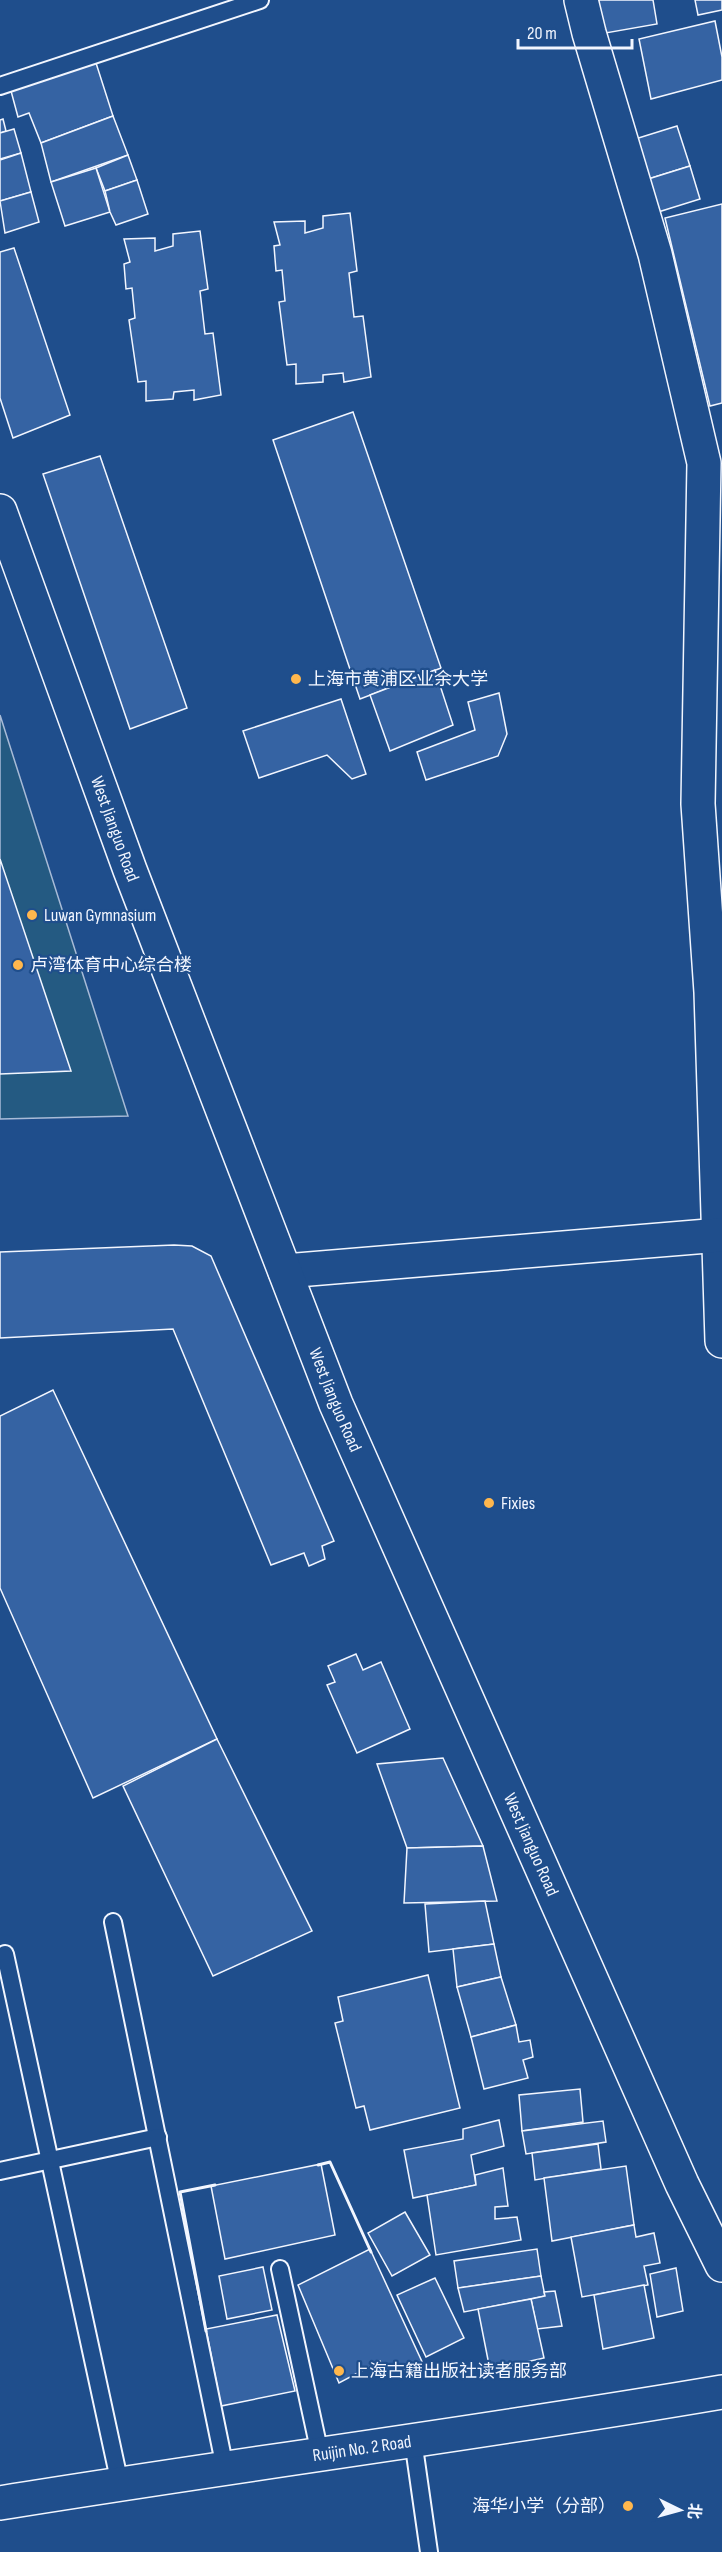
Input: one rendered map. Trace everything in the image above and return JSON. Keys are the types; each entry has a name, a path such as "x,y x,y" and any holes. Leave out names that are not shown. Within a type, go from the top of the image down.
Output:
{"street":[{"path":"581,0 656,254 704,463 698,804 711,993 722,1341"},
{"name":"West Jianguo Road","path":"0,511 130,870 336,1404 682,2184 722,2265"},
{"path":"285,1271 720,1235"},
{"name":"Ruijin No. 2 Road","path":"0,2503 570,2418 722,2392"}],"lane":[{"path":"0,86 260,0"},
{"path":"113,1922 225,2468"},
{"path":"5,1954 120,2484"},
{"path":"0,2171 158,2137"},
{"path":"280,2269 320,2454"},
{"path":"413,2440 429,2552"}],"shaded area":[{"name":"Luwan Gymnasium","path":"0,715 128,1116 0,1119"}],"building":[{"path":"594,0 653,0 657,24 600,34"},
{"path":"695,0 722,0 722,10 698,15"},
{"path":"715,21 722,57 722,80 651,99 639,39"},
{"path":"96,63 113,116 41,143 29,113 18,117 11,91"},
{"path":"113,116 128,155 51,182 41,143"},
{"path":"3,119 6,131 0,133 0,120"},
{"path":"677,126 690,166 645,180 632,140"},
{"path":"14,129 21,153 0,159 0,133"},
{"path":"21,153 31,192 0,201 0,160"},
{"path":"128,155 137,180 105,191 96,168"},
{"path":"690,166 700,199 655,213 645,180"},
{"path":"96,168 110,212 65,226 51,182"},
{"path":"137,180 148,214 116,225 105,191"},
{"path":"31,192 39,222 5,233 0,201"},
{"path":"722,204 722,403 710,406 665,218"},
{"path":"350,213 357,271 349,273 354,317 363,316 371,377 344,382 343,373 323,375 323,382 296,384 296,364 287,365 279,302 285,301 282,270 276,271 274,246 280,245 274,222 305,221 305,233 323,228 323,216"},
{"path":"200,231 208,289 200,291 205,334 213,333 221,395 194,400 194,390 174,392 173,399 146,401 146,381 138,382 129,320 135,318 132,288 126,289 124,264 130,262 124,239 155,238 155,251 173,246 173,234"},
{"path":"14,248 70,415 13,438 0,398 0,252"},
{"path":"353,412 441,668 360,699 273,440"},
{"path":"100,456 187,708 130,729 43,474"},
{"path":"435,670 453,725 390,751 370,695"},
{"path":"499,693 507,734 498,756 426,780 417,752 475,730 468,702"},
{"path":"341,699 366,774 352,779 327,755 259,778 243,731"},
{"name":"卢湾体育中心综合楼","path":"0,859 71,1071 0,1074"},
{"path":"192,1246 211,1256 334,1541 322,1546 325,1559 309,1566 304,1553 271,1565 173,1329 0,1338 0,1252"},
{"path":"53,1390 217,1739 93,1798 0,1588 0,1416"},
{"path":"356,1654 363,1670 381,1662 410,1729 357,1753 327,1685 335,1682 328,1666"},
{"path":"217,1739 312,1931 213,1976 123,1786"},
{"path":"443,1758 483,1846 407,1848 377,1764"},
{"path":"483,1846 497,1901 404,1903 407,1848"},
{"path":"485,1901 494,1944 429,1952 425,1904"},
{"path":"494,1944 501,1977 457,1987 453,1949"},
{"path":"428,1975 460,2108 370,2130 364,2106 356,2108 335,2023 343,2021 338,1997"},
{"path":"501,1977 516,2025 471,2037 457,1987"},
{"path":"516,2025 519,2042 530,2040 533,2057 523,2060 528,2078 484,2089 471,2037"},
{"path":"580,2089 583,2122 522,2131 519,2095"},
{"path":"499,2120 504,2146 471,2155 476,2185 413,2198 404,2150 463,2139 463,2129"},
{"path":"603,2121 606,2142 526,2154 522,2131"},
{"path":"598,2144 601,2169 535,2180 532,2153"},
{"path":"321,2164 335,2235 225,2259 211,2186"},
{"path":"626,2166 634,2225 552,2241 544,2178"},
{"path":"503,2168 508,2206 495,2207 495,2219 517,2217 521,2240 436,2255 427,2195 476,2185 475,2175"},
{"path":"405,2212 430,2255 392,2276 368,2233"},
{"path":"634,2225 636,2237 654,2233 660,2263 644,2266 648,2285 582,2297 571,2237"},
{"path":"370,2249 424,2366 386,2374 380,2361 339,2383 298,2285"},
{"path":"537,2249 541,2276 458,2288 454,2261"},
{"path":"263,2267 272,2310 227,2319 219,2276"},
{"path":"676,2268 683,2311 657,2317 650,2274"},
{"path":"541,2276 545,2296 464,2312 458,2288"},
{"path":"435,2278 464,2338 426,2357 397,2295"},
{"path":"644,2285 654,2338 603,2349 594,2295"},
{"path":"555,2291 562,2326 537,2329 531,2299 545,2296 544,2292"},
{"path":"531,2299 544,2358 490,2370 478,2309"},
{"path":"277,2315 295,2391 221,2406 206,2329"}],"wall":[{"path":"318,2165 330,2162 371,2252"},
{"path":"206,2331 180,2192 215,2185"}],"place":[{"name":"上海市黄浦区业余大学","path":"296,679"},
{"name":"Luwan Gymnasium","path":"32,915"},
{"name":"卢湾体育中心综合楼","path":"18,965"},
{"name":"Fixies","path":"489,1503"},
{"name":"上海古籍出版社读者服务部","path":"339,2371"},
{"name":"海华小学（分部）","path":"628,2506"}]}
